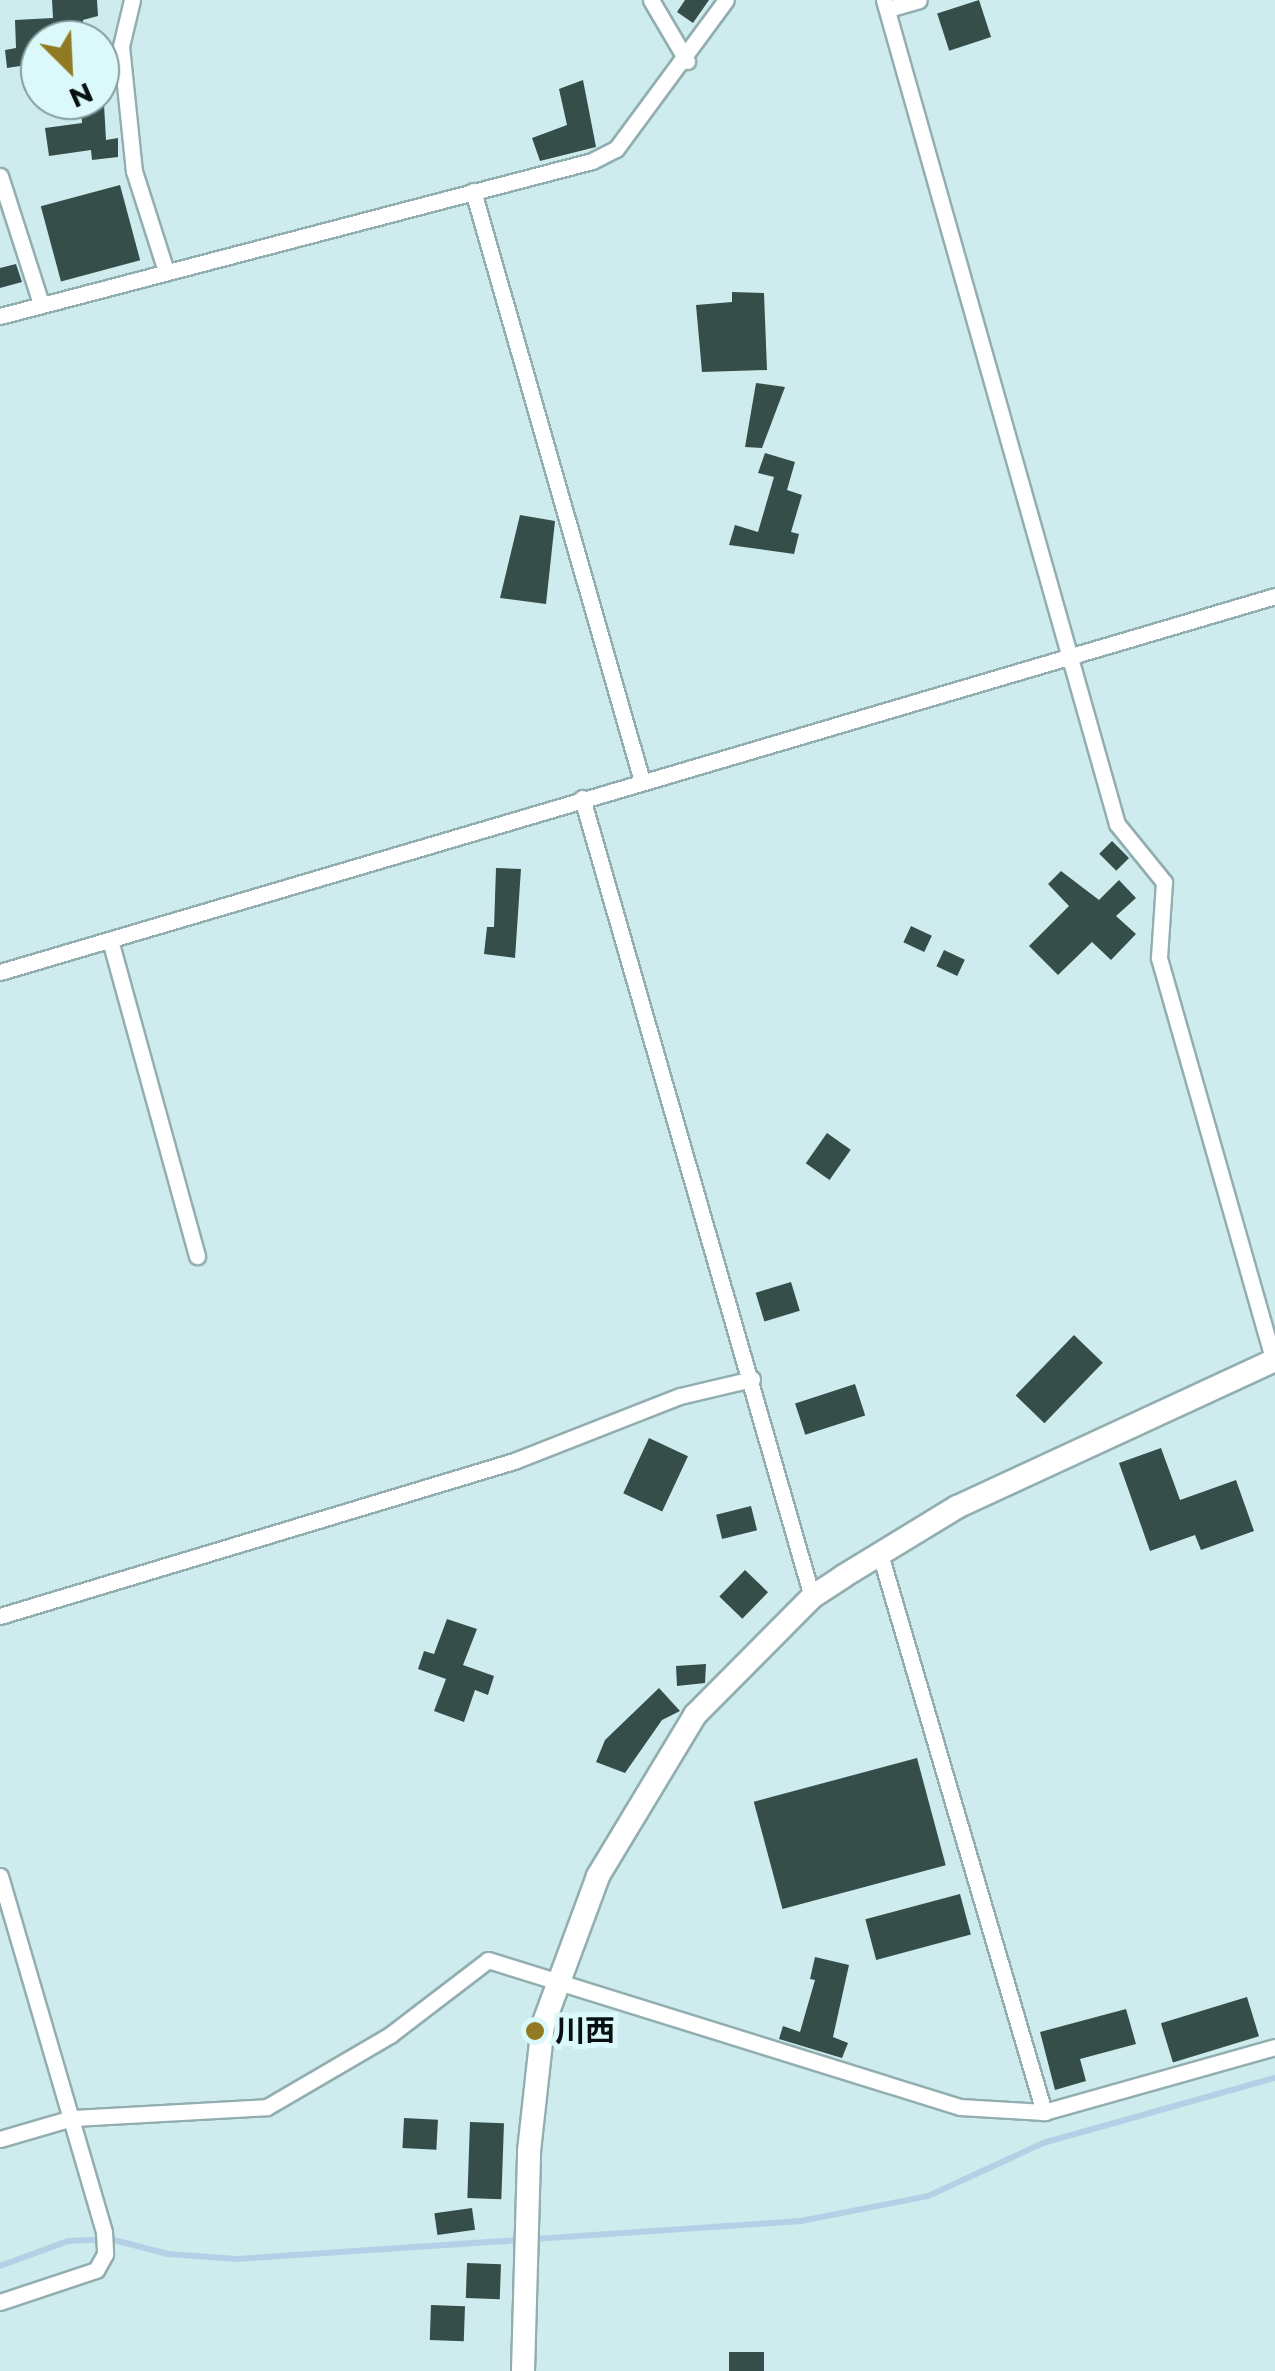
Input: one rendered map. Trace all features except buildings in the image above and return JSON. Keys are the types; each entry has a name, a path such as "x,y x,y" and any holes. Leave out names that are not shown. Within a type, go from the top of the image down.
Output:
{"street":[{"path":"132,0 120,46 134,171 166,271"},
{"path":"651,0 687,60"},
{"path":"0,316 592,162 616,148 687,60 726,0"},
{"path":"524,2371 528,2223 543,2026 598,1876 694,1715 812,1597 880,1554 957,1508 1274,1361 1159,958 1164,882 1117,824 886,4 919,0"},
{"path":"0,176 41,304"},
{"path":"473,191 642,781"},
{"path":"0,972 1275,596"},
{"path":"582,798 812,1597"},
{"path":"110,940 197,1256"},
{"path":"0,1616 514,1461 680,1396 752,1379"},
{"path":"880,1554 1044,2112"},
{"path":"0,1876 104,2232 105,2254 96,2270 0,2302"},
{"path":"0,2139 72,2118 267,2107 390,2035 488,1960 916,2098 1044,2112 1275,2047"}],"waterway":[{"path":"0,2266 68,2241 110,2239 168,2254 237,2259 801,2221 928,2196 1043,2143 1275,2078"}],"place":[{"name":"川西","path":"535,2031"}]}
